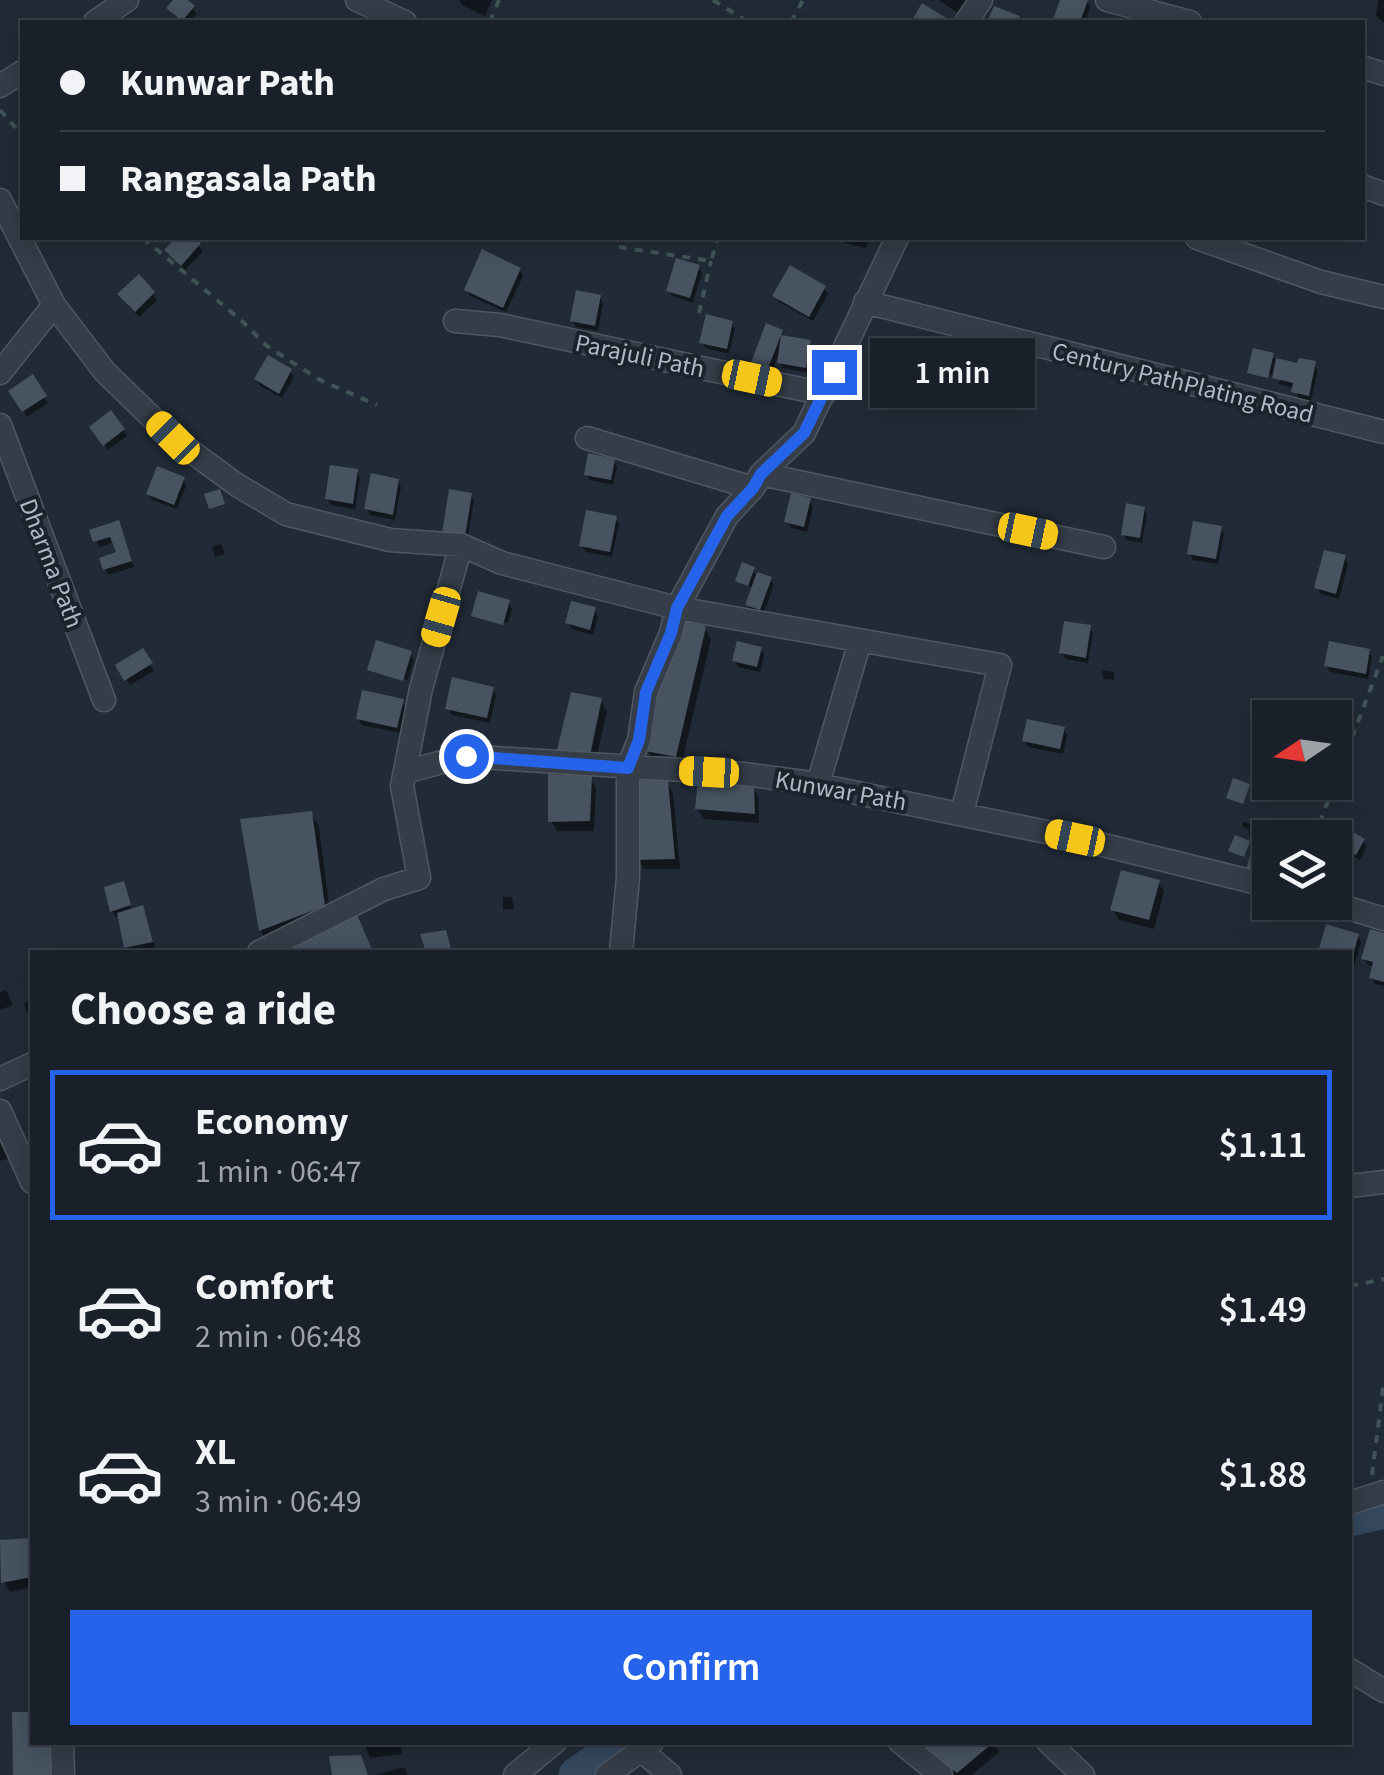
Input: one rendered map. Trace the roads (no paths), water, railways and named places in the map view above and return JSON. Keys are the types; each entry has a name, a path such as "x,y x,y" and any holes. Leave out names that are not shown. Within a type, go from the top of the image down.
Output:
{"street":[{"path":"98,20 127,0"},
{"path":"357,0 400,20"},
{"path":"1106,0 1182,20"},
{"path":"0,200 20,239"},
{"path":"21,240 54,305 105,372 173,438 286,514 390,540 460,545 502,562 677,608 1000,665 962,813"},
{"path":"621,950 628,878 628,768 639,740 646,692 671,633 677,608 727,516 804,433 896,240"},
{"path":"1203,240 1321,282 1384,297"},
{"name":"Century PathPlating Road","path":"865,302 1384,432"},
{"path":"0,374 54,305"},
{"name":"Parajuli Path","path":"456,321 500,326 824,394"},
{"name":"Dharma Path","path":"0,425 104,700"},
{"path":"587,438 757,481 1104,547"},
{"path":"263,950 384,889 419,878 402,786 421,688 460,545"},
{"path":"818,784 860,640"},
{"name":"Kunwar Path","path":"405,772 466,756 744,774 818,784 962,813 1252,882"},
{"path":"1352,909 1384,919"},
{"path":"0,1079 30,1065"},
{"path":"0,1110 30,1178"},
{"path":"1352,1186 1384,1182"},
{"path":"1352,1671 1384,1691"},
{"path":"62,1745 63,1775"},
{"path":"515,1775 552,1745"},
{"path":"607,1775 644,1745 670,1775"},
{"path":"904,1745 941,1775"},
{"path":"1051,1745 1083,1775"}],"waterway":[{"path":"1352,1519 1384,1511"},
{"path":"576,1775 618,1745"}]}
